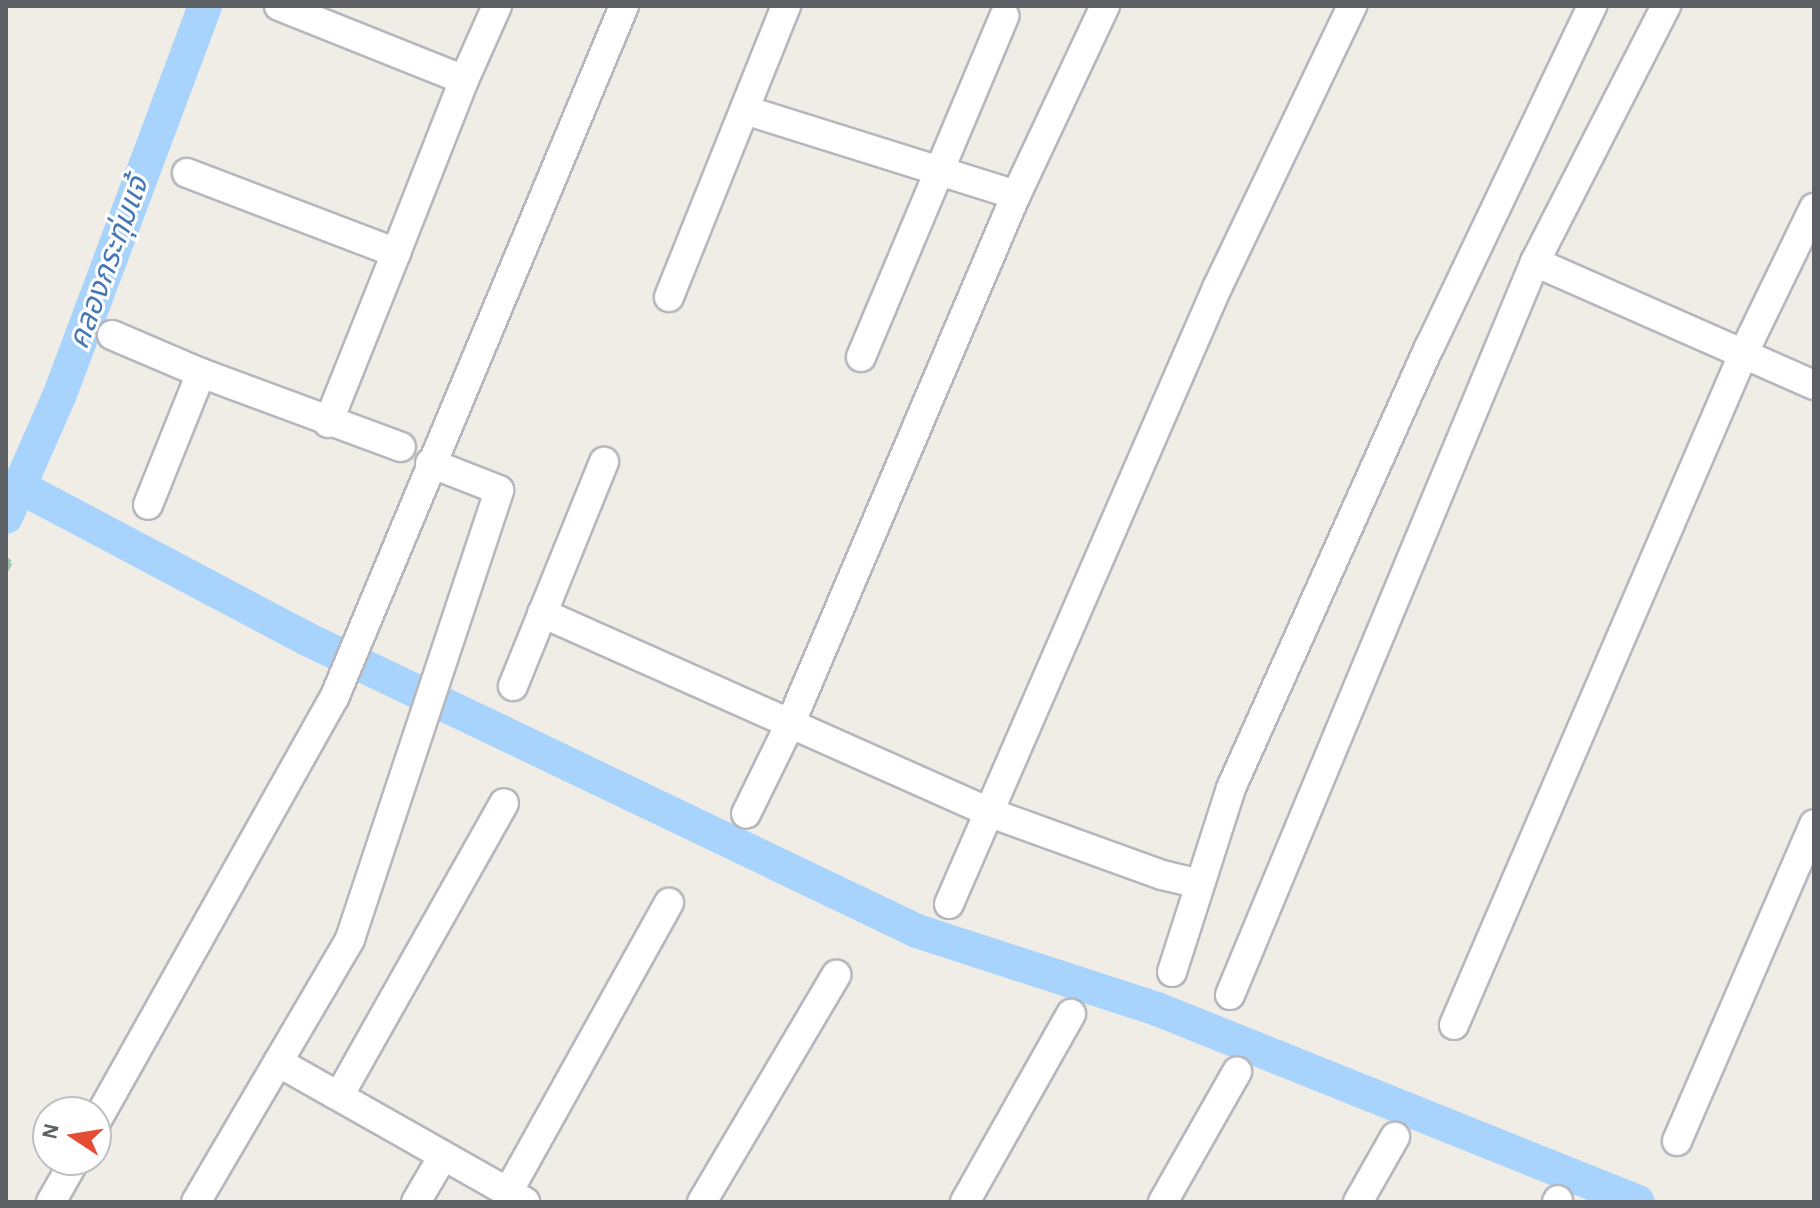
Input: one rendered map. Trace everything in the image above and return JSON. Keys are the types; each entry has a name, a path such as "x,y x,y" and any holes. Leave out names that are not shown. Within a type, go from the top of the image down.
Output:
{"street":[{"path":"279,6 464,80"},
{"path":"328,423 464,80 497,6"},
{"path":"111,1096 335,696 624,6"},
{"path":"669,297 786,6"},
{"path":"746,814 791,722 1016,195 1105,6"},
{"path":"949,904 1217,288 1352,6"},
{"path":"1172,972 1197,883 1263,716 1592,6"},
{"path":"1230,995 1535,262 1666,6"},
{"path":"861,357 1004,16"},
{"path":"745,110 1016,195"},
{"path":"187,173 396,253"},
{"path":"1454,1025 1745,350 1814,208"},
{"path":"1535,262 1745,350 1814,385"},
{"path":"112,335 328,423 401,447"},
{"path":"148,505 201,373"},
{"path":"513,686 604,462"},
{"path":"196,1202 350,939 499,490 430,463"},
{"path":"542,613 988,812 1162,875 1197,883"},
{"path":"339,1096 504,803"},
{"path":"1677,1141 1814,824"},
{"path":"278,1062 516,1197 669,903"},
{"path":"702,1202 836,975"},
{"path":"965,1202 1071,1014"},
{"path":"1163,1202 1237,1072"},
{"path":"1358,1202 1395,1137"},
{"path":"416,1202 443,1156"},
{"path":"51,1202 66,1176"}],"path":[{"path":"6,570 8,561"}],"waterway":[{"name":"คลองกระทุ่มแจ้","path":"6,517 60,394 205,6"},
{"path":"20,487 307,639 917,931 1157,1009 1638,1202"}]}
